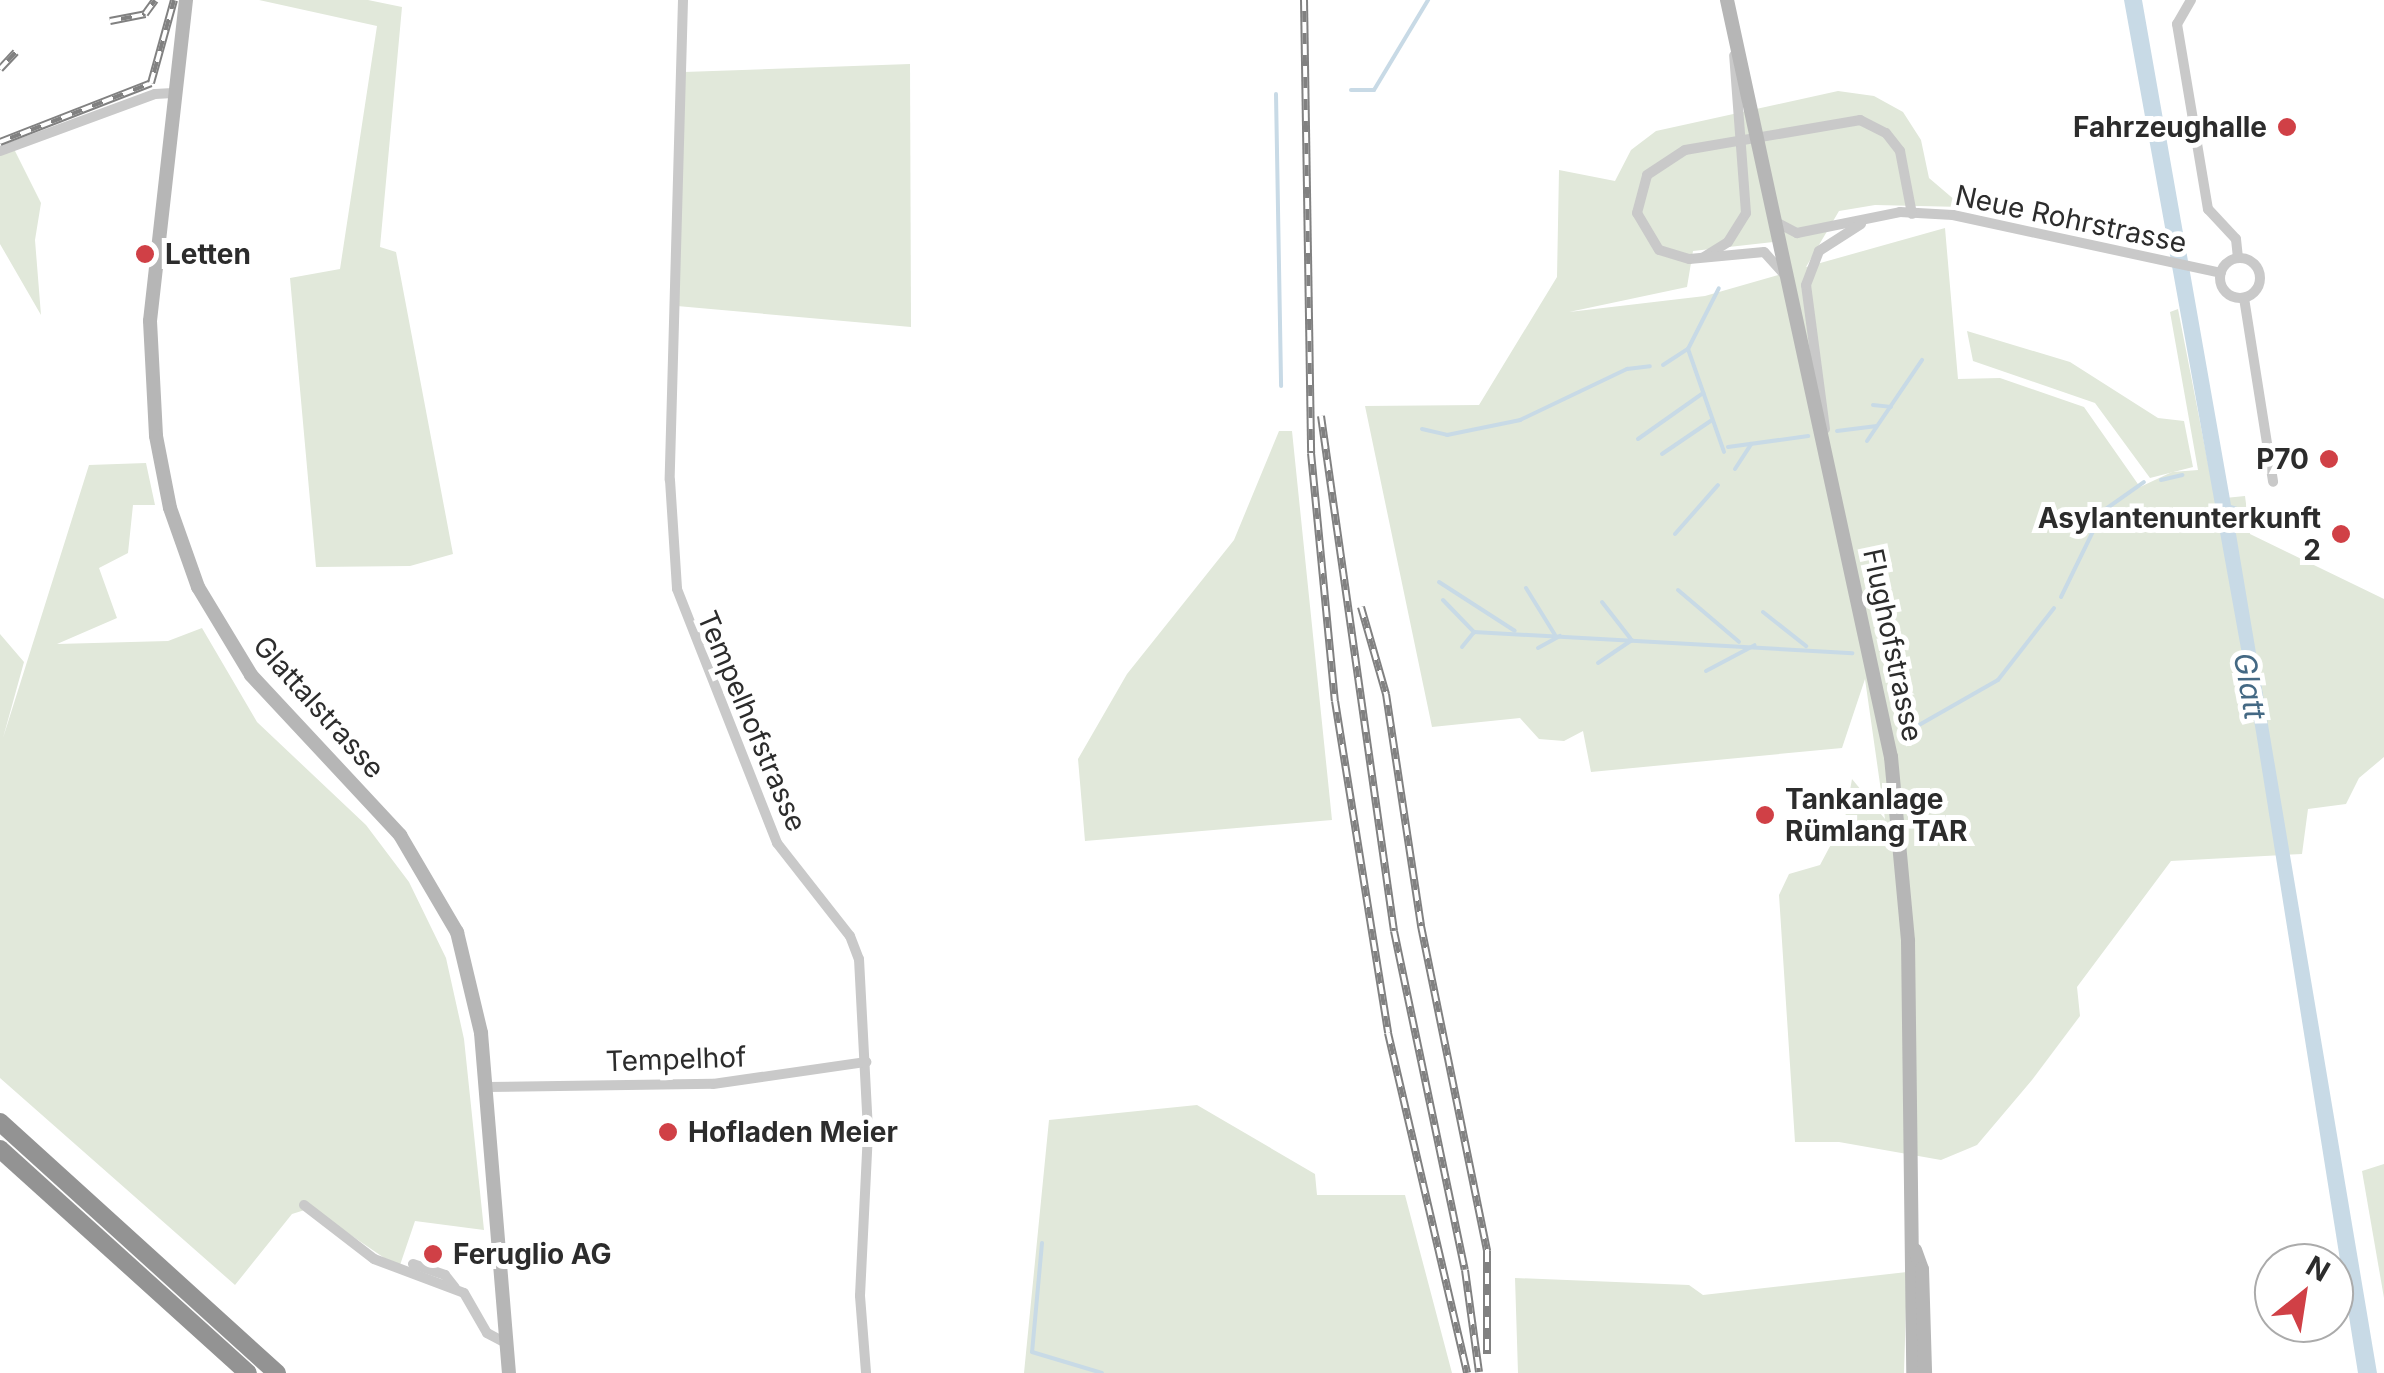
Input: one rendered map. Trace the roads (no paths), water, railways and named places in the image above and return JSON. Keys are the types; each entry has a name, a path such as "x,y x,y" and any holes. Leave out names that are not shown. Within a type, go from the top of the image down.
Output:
{"highway":[{"path":"0,1122 278,1373"},
{"path":"0,1149 248,1373"}],"main road":[{"name":"Glattalstrasse","path":"186,0 173,93 150,341 156,436 177,531 213,616 251,675 383,815 438,891 468,967 486,1087 508,1373"},
{"name":"Flughofstrasse","path":"1727,0 1734,55 1826,454 1892,768 1908,940 1913,1373"},
{"path":"1914,1249 1922,1269 1925,1373"}],"street":[{"name":"Tempelhofstrasse","path":"682,0 670,480 677,590 777,843 850,936 859,959 869,1200 860,1296 866,1373"},
{"path":"2191,0 2177,24 2208,209 2236,239 2238,258"},
{"path":"1698,259 1728,242 1746,213 1734,55"},
{"path":"0,151 155,94 173,93"},
{"name":"Neue Rohrstrasse","path":"1785,276 1764,252 1698,259 1673,257 1652,244 1640,226 1637,196 1647,175 1666,157 1800,126 1852,119 1886,132 1903,158 1912,214"},
{"name":"Neue Rohrstrasse","path":"1826,454 1824,405 1806,308 1808,271 1819,250 1850,228 1912,214"},
{"name":"Neue Rohrstrasse","path":"1771,219 1798,233 1912,214 1970,218 2215,272"},
{"path":"2238,258 2253,262 2261,276 2257,290 2244,298 2224,290 2215,272 2238,258"},
{"path":"2244,298 2273,482"},
{"name":"Tempelhof","path":"486,1087 713,1084 866,1062"},
{"path":"304,1205 374,1259 455,1288"},
{"path":"413,1264 446,1275 471,1302 487,1333 506,1343"}],"water":[{"name":"Glatt","path":"2124,0 2142,0 2231,505 2247,510 2248,516 2233,516 2377,1373 2358,1373 2353,1343 2354,1243 2337,1243 2256,732"}],"waterway":[{"path":"1351,90 1374,90 1428,0"},
{"path":"1276,94 1281,386"},
{"path":"1663,365 1688,349 1719,288"},
{"path":"1688,349 1724,452"},
{"path":"1867,441 1922,360"},
{"path":"1422,429 1447,435 1520,420 1627,369 1650,366"},
{"path":"1638,439 1703,393"},
{"path":"1873,405 1891,407"},
{"path":"1662,454 1712,420"},
{"path":"1837,431 1877,426"},
{"path":"1728,447 1808,436"},
{"path":"1735,469 1751,444"},
{"path":"2161,480 2182,475"},
{"path":"2061,597 2103,511 2144,482"},
{"path":"1675,534 1718,485"},
{"path":"1439,582 1515,631"},
{"path":"1526,588 1555,635"},
{"path":"1678,590 1739,642"},
{"path":"1443,600 1474,632 1852,653"},
{"path":"1602,602 1630,638"},
{"path":"1905,733 1998,680 2054,608"},
{"path":"1763,612 1806,646"},
{"path":"1462,647 1474,632"},
{"path":"1538,648 1560,636"},
{"path":"1598,663 1632,640"},
{"path":"1706,671 1755,645"},
{"path":"1042,1243 1032,1352 1102,1373"}],"railway":[{"path":"110,21 145,14 155,0"},
{"path":"0,142 151,83 174,0"},
{"path":"1304,0 1311,453 1335,701 1388,1033 1467,1373"},
{"path":"0,69 16,52"},
{"path":"1321,416 1394,931 1465,1270 1479,1372"},
{"path":"1361,607 1386,694 1421,926 1487,1251 1487,1354"}],"place":[{"name":"Fahrzeughalle","path":"2287,127"},
{"name":"Letten","path":"145,254"},
{"name":"P70","path":"2329,459"},
{"name":"Asylantenunterkunft 2","path":"2341,534"},
{"name":"Tankanlage Rümlang TAR","path":"1765,815"},
{"name":"Hofladen Meier","path":"668,1132"},
{"name":"Feruglio AG","path":"433,1254"}]}
